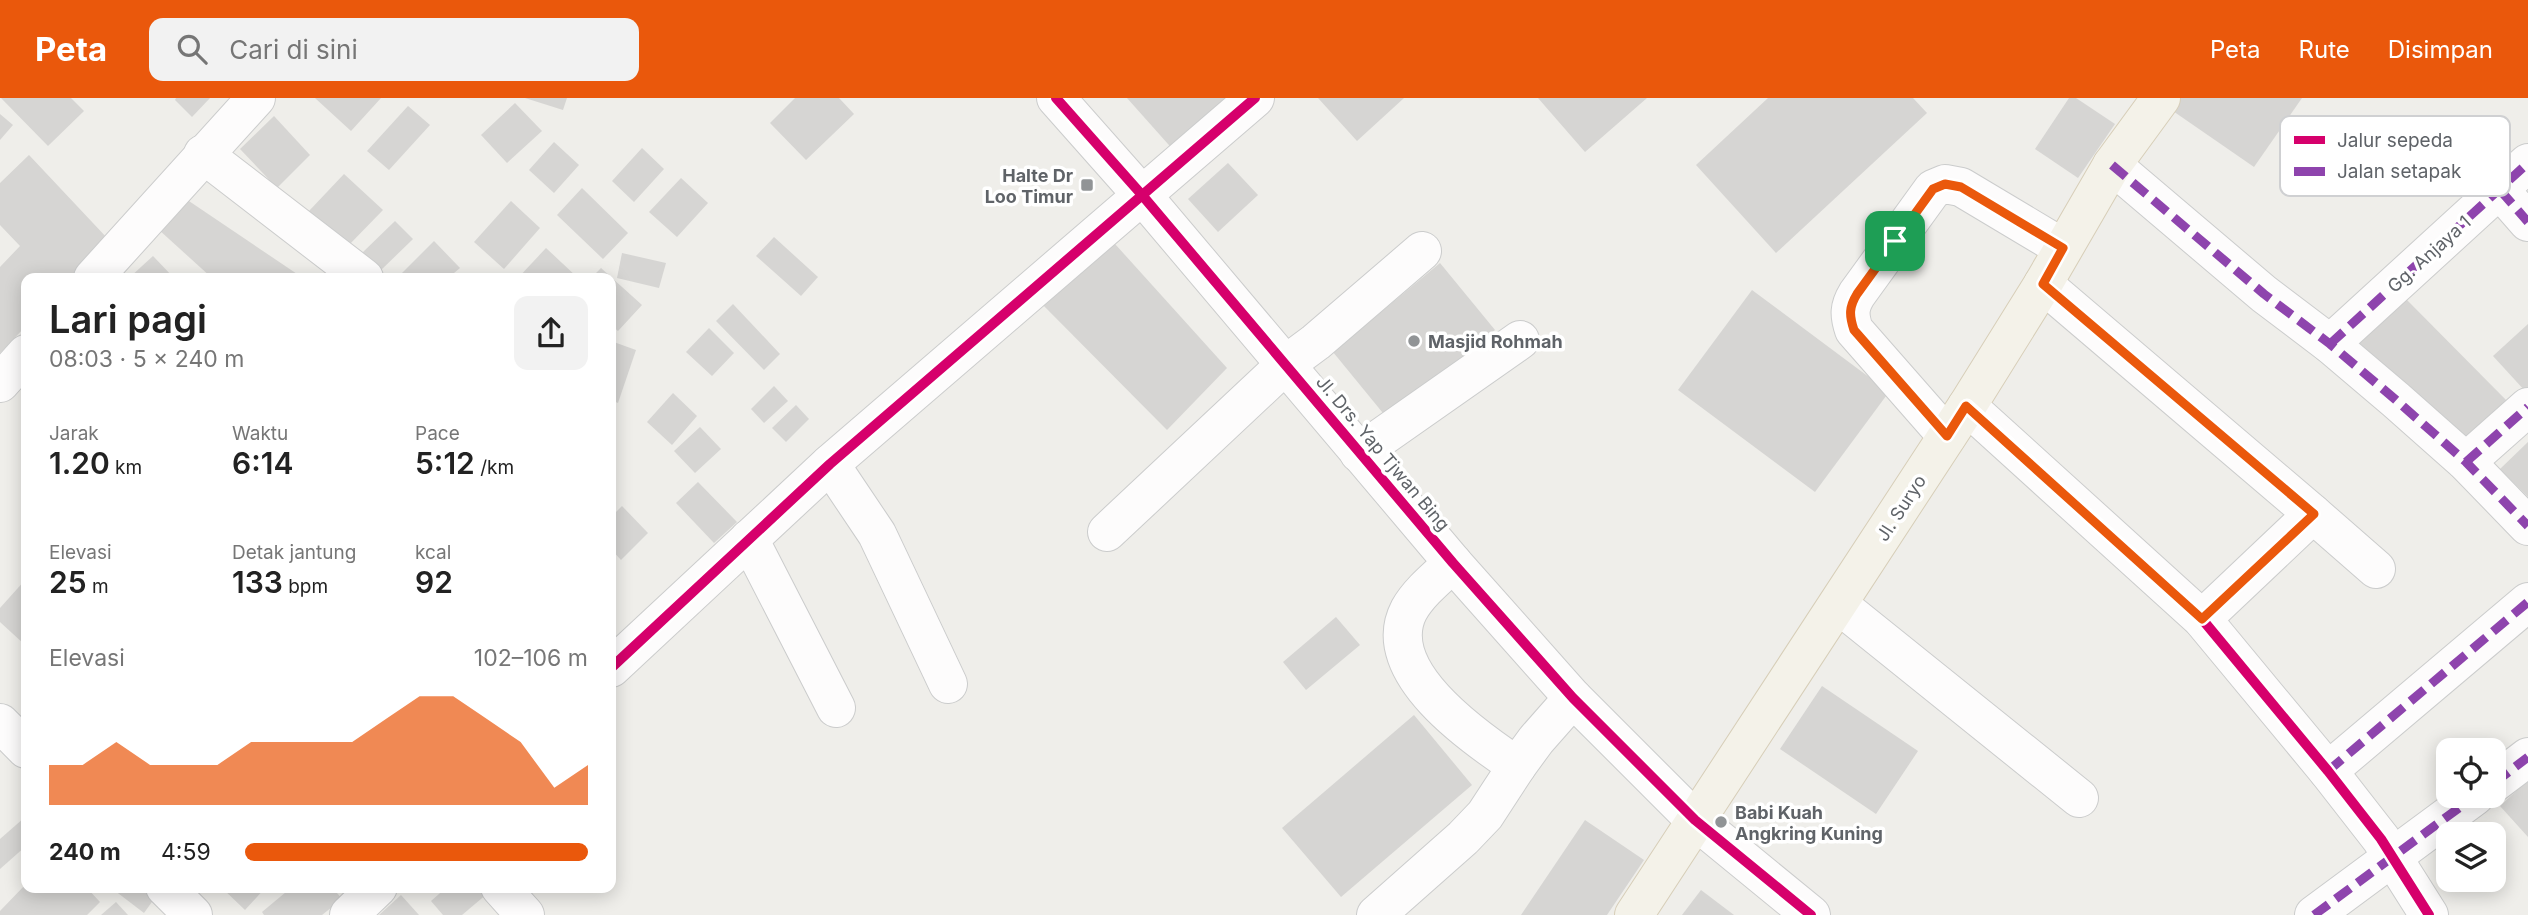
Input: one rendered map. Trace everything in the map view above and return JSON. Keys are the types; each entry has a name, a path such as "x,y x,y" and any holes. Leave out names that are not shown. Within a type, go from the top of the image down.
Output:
{"main road":[{"name":"Jl. Suryo","path":"1634,915 1957,421 2043,284 2112,165 2161,98"}],"street":[{"path":"97,273 256,98"},
{"name":"Jl. Drs. Yap Tjwan Bing","path":"1056,98 1142,195 1453,563 1573,698 1695,820 1811,915"},
{"path":"616,663 830,464 1255,98"},
{"path":"203,154 358,273"},
{"name":"Gg. Anjaya 1","path":"2510,180 2528,163"},
{"path":"2112,165 2264,294 2330,344 2466,462 2528,526"},
{"path":"2063,248 1961,187 1945,184 1933,189 1850,305 1854,330 1957,421 2202,619 2328,771 2381,839 2410,885"},
{"name":"Gg. Anjaya 1","path":"2330,344 2493,196"},
{"path":"2505,196 2528,222"},
{"path":"1107,532 1285,365 1316,342 1422,251"},
{"path":"2043,284 2376,569"},
{"path":"1359,453 1520,340"},
{"path":"0,383 21,360"},
{"path":"2466,462 2528,407"},
{"path":"830,464 877,534 948,684"},
{"path":"2202,619 2314,514"},
{"path":"749,539 836,708"},
{"path":"1453,563 1427,588 1409,611 1402,638 1405,655 1417,678 1461,726 1517,766"},
{"path":"2328,771 2528,602"},
{"path":"1839,605 2079,798"},
{"path":"1376,915 1485,815 1536,740 1573,698"},
{"path":"0,723 21,744"},
{"path":"2506,774 2528,758"},
{"path":"2314,915 2410,885 2466,808"},
{"path":"171,893 193,915"},
{"path":"349,915 371,893"},
{"path":"505,893 525,915"}],"building":[{"path":"1,98 71,98 84,111 48,146"},
{"path":"176,98 210,98 192,117"},
{"path":"315,98 381,98 351,131"},
{"path":"525,98 567,98 563,110"},
{"path":"795,98 839,98 854,114 806,160 770,123"},
{"path":"1127,98 1238,98 1176,153"},
{"path":"1318,98 1404,98 1357,141"},
{"path":"1538,98 1647,98 1585,152"},
{"path":"1768,98 1913,98 1927,113 1776,253 1696,165"},
{"path":"2069,98 2076,98 2115,124 2078,178 2035,149"},
{"path":"2178,98 2302,98 2289,116 2280,116 2280,130 2254,167 2170,109"},
{"path":"515,103 542,131 507,163 481,135"},
{"path":"408,106 430,125 389,170 367,151"},
{"path":"0,114 13,125 0,140"},
{"path":"274,116 310,155 277,188 240,149"},
{"path":"554,142 579,165 554,193 529,170"},
{"path":"642,148 664,169 634,202 612,181"},
{"path":"29,155 108,239 76,273 21,273 21,331 0,353 0,267 20,246 0,225 0,183"},
{"path":"1228,163 1258,195 1218,232 1188,199"},
{"path":"344,174 383,210 346,248 309,211"},
{"path":"681,178 708,203 677,237 649,212"},
{"path":"582,188 628,233 603,259 557,215"},
{"path":"180,195 296,273 206,273 158,229"},
{"path":"511,201 540,228 504,269 474,242"},
{"path":"395,221 413,239 380,271 362,253"},
{"path":"1106,234 1227,368 1167,430 1037,299"},
{"path":"774,237 818,277 801,296 756,256"},
{"path":"434,241 460,268 454,273 402,273"},
{"path":"546,248 573,273 523,273"},
{"path":"622,253 666,263 659,288 617,278"},
{"path":"153,256 169,273 134,273"},
{"name":"Masjid Rohmah","path":"1440,263 1495,330 1387,418 1333,352"},
{"path":"616,282 642,305 618,331 616,329"},
{"path":"1752,290 1889,392 1815,492 1678,390"},
{"path":"2404,297 2509,403 2464,448 2358,343"},
{"path":"733,304 780,354 764,370 716,321"},
{"path":"2528,324 2528,390 2526,392 2493,356"},
{"path":"709,328 734,353 712,376 686,352"},
{"path":"616,343 636,350 618,403 616,402"},
{"path":"774,386 788,401 764,423 751,409"},
{"path":"673,393 697,416 672,445 647,422"},
{"path":"796,405 809,419 786,442 772,428"},
{"path":"700,427 721,449 695,473 674,451"},
{"path":"2528,442 2528,497 2500,469"},
{"path":"698,482 737,522 714,543 676,503"},
{"path":"622,506 648,533 621,560 616,554 616,512"},
{"path":"21,585 21,641 0,622 0,608"},
{"path":"1336,617 1360,645 1306,690 1283,662"},
{"path":"1822,686 1918,751 1876,814 1780,749"},
{"path":"1414,715 1472,785 1341,897 1282,828"},
{"path":"2528,780 2528,837 2502,808 2506,808 2506,800"},
{"path":"1585,820 1644,860 1607,915 1521,915"},
{"path":"21,821 21,850 0,869 0,839"},
{"path":"21,889 21,893 92,893 100,902 87,915 0,915 0,911"},
{"path":"1701,890 1734,915 1682,915"},
{"path":"118,893 146,893 154,899 144,913"},
{"path":"227,893 261,893 245,910"},
{"path":"285,893 337,893 342,899 322,915 264,915 262,912"},
{"path":"440,893 488,893 462,915 443,915 431,901"},
{"path":"401,895 419,915 379,915"},
{"path":"116,902 128,915 101,915"}],"marked path":[{"path":"2510,179 2528,163"},
{"path":"2112,165 2264,294 2330,344 2396,400 2466,462 2528,526"},
{"path":"2330,344 2492,196"},
{"path":"2505,196 2528,222"},
{"path":"2466,462 2528,407"},
{"path":"2328,771 2528,602"},
{"path":"2506,774 2528,757"},
{"path":"2314,915 2459,808"}],"cycle path":[{"path":"1056,98 1142,195 1453,563 1573,698 1695,820 1811,915"},
{"path":"616,663 830,464 1255,98"},
{"path":"1967,406 2202,619 2381,839 2429,915"}],"place":[{"name":"Halte Dr Loo Timur","path":"1087,185"},
{"name":"Masjid Rohmah","path":"1414,341"},
{"name":"Babi Kuah Angkring Kuning","path":"1721,822"}],"route":[{"path":"1945,184 1961,187 2063,248 2043,284 2314,514 2202,619 1966,406 1947,436 1854,330 1850,305 1895,241 1933,189 1945,184"}]}
